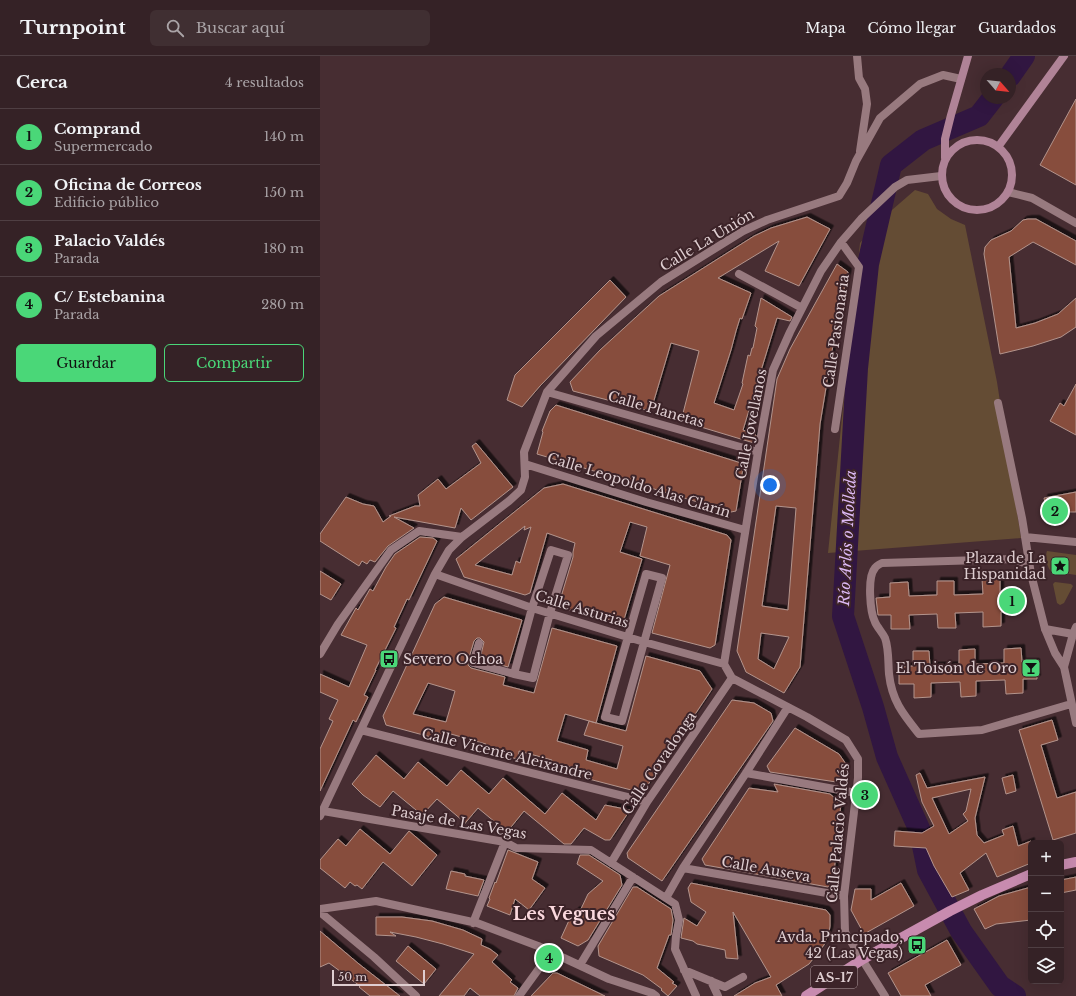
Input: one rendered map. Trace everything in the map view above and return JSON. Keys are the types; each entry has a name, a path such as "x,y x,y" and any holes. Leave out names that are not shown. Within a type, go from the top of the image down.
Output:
{"main road":[{"path":"1064,864 1076,862"},
{"name":"AS-17","path":"806,996 863,959 950,911 1028,875"}],"street":[{"path":"857,56 859,78 865,89 867,104 860,154"},
{"path":"945,158 958,145 975,139 987,141 998,147 1007,157 1012,174 1008,192 996,205 978,211 960,207 946,194 941,176 945,158 945,139 968,56"},
{"path":"998,147 1064,56"},
{"name":"Calle La Unión","path":"321,813 362,730 435,574 449,550 462,537 521,490 525,477 524,452 547,392 596,336 661,282 743,231 761,222 839,196 880,118 920,84 943,75 961,78"},
{"name":"Calle Jovellanos","path":"724,664 758,452 773,370 821,271 841,242 861,219 895,187 907,180 941,176"},
{"path":"1008,192 1032,198 1076,223"},
{"name":"Calle Pasionaria","path":"835,429 859,267 841,242"},
{"path":"739,274 802,308"},
{"name":"Calle Planetas","path":"547,392 758,452"},
{"path":"998,403 1022,518 1029,565 1045,629 1055,654 1064,667 1076,723"},
{"name":"Calle Leopoldo Alas Clarín","path":"525,464 646,502 745,530"},
{"path":"320,654 338,624 391,550 419,531 462,537"},
{"path":"1025,537 1076,542"},
{"path":"479,643 472,663 514,674 533,678 550,613 568,555 551,550 532,608 514,674"},
{"path":"1029,565 1014,559 882,563 874,568 871,577 871,607 874,622 884,638 888,655 889,675 893,693 900,710 919,734 982,730 1071,704"},
{"name":"Calle Asturias","path":"435,574 532,608 644,642 724,664"},
{"path":"646,574 662,578 644,642 622,721 605,717 646,574"},
{"path":"1045,629 1074,630 1064,667"},
{"path":"724,664 732,678"},
{"name":"Calle Palacio Valdés","path":"732,678 788,707 846,740 858,759 856,794 844,896 845,932 885,996"},
{"name":"Calle Covadonga","path":"611,863 647,802 732,678"},
{"path":"696,996 675,949 679,920 675,904 666,898 683,868 788,707"},
{"name":"Calle Vicente Aleixandre","path":"362,730 647,802"},
{"path":"746,773 856,794"},
{"name":"Pasaje de Las Vegas","path":"321,813 505,842 516,848 591,850 666,898"},
{"path":"473,923 505,842"},
{"name":"Calle Auseva","path":"683,868 844,896"},
{"path":"580,965 633,878"},
{"path":"320,910 376,901 473,923 551,952 609,979 653,995"},
{"path":"320,910 416,996"},
{"path":"519,996 551,952"},
{"path":"684,970 724,986 743,977"},
{"path":"711,981 718,996"}],"shaded area":[{"path":"915,190 928,194 937,209 951,219 965,225 997,382 1021,538 828,553 860,243 877,223"},
{"path":"1047,551 1076,555 1076,575 1051,571 1047,562"},
{"path":"1055,582 1071,584 1073,586 1064,603 1060,605 1057,603 1053,584"}],"building":[{"path":"1076,99 1076,185 1040,165"},
{"path":"807,217 830,229 799,286 765,271 779,241 718,278 751,293 742,319 740,318 714,403 734,410 743,384 748,355 750,356 753,348 757,328 755,326 761,298 792,317 790,321 777,318 743,430 756,435 754,443 681,421 699,351 671,343 652,407 646,410 573,391 570,382 600,350 659,296 754,236 771,228"},
{"path":"1036,219 1076,241 1076,265 1033,242 1009,257 1016,328 1035,323 1058,314 1076,298 1076,327 1061,337 1000,354 984,254 985,247 991,240 1011,231 1023,220"},
{"path":"837,264 848,272 836,327 820,424 800,667 784,693 746,672 737,651 777,379 790,349","holes":["776,506 796,508 788,610 762,606","761,633 789,637 774,669 758,659"]},
{"path":"610,280 626,297 540,386 522,407 507,400 515,375"},
{"path":"1076,384 1076,435 1050,421 1060,403 1064,406"},
{"path":"556,405 741,463 743,468 736,511 731,512 537,454 542,431 550,411"},
{"path":"476,443 513,487 471,520 461,508 455,528 394,517 414,528 388,546 375,562 370,560 367,564 362,561 359,566 320,541 320,534 346,497 363,504 374,506 383,522 391,516 389,516 415,506 420,506 418,495 438,479 446,489 481,463 472,446"},
{"path":"563,484 727,535 731,540 715,645 710,648 652,633 670,565 640,556 647,527 630,522 620,552 642,559 623,623 558,607 573,557 575,543 547,533 530,593 525,595 464,577 456,559 544,488","holes":["525,526 524,530 531,527 520,563 516,561 512,575 475,565"]},
{"path":"1076,492 1076,512 1047,513 1044,498"},
{"path":"420,537 433,538 437,541 409,600 407,599 394,627 396,628 364,695 368,697 356,722 353,720 320,791 320,749 333,721 329,719 338,700 320,692 320,674 349,687 367,645 341,635 356,608 358,610 370,589 373,591 395,554"},
{"path":"320,571 341,584 331,600 320,594"},
{"path":"982,579 1000,579 1000,593 1015,593 1015,611 1001,612 1001,626 983,627 983,612 955,613 956,628 938,628 937,614 909,615 910,629 891,629 891,615 878,615 876,598 890,597 890,583 908,582 909,596 937,595 937,581 954,581 954,595 983,594"},
{"path":"444,597 522,620 508,667 480,659 484,642 480,638 477,638 474,641 468,665 471,668 505,677 503,685 534,693 552,628 617,646 596,723 626,731 646,656 700,671 712,689 645,789 639,792 581,777 583,770 551,762 552,760 519,751 518,759 484,752 486,744 444,732 442,740 386,725 383,716 435,604","holes":["428,683 455,691 446,722 413,714","565,714 591,721 589,721 584,735 623,746 617,769 586,760 588,750 557,741"]},
{"path":"1021,648 1022,662 1036,662 1037,679 1023,679 1023,693 1006,694 1005,680 976,681 976,696 961,697 960,682 931,683 931,697 914,698 914,684 899,684 899,667 913,666 913,651 929,651 930,666 959,665 959,650 975,649 975,664 1004,663 1004,649"},
{"path":"732,700 754,703 771,713 773,721 662,881 628,858 627,853"},
{"path":"1052,720 1058,740 1041,745 1057,798 1076,792 1076,833 1053,840 1019,730"},
{"path":"795,728 839,754 846,764 843,783 770,772 767,766"},
{"path":"376,755 404,779 418,762 447,786 461,770 489,794 503,778 545,814 562,793 596,820 605,805 630,810 610,840 605,840 584,828 571,844 564,844 524,811 507,832 478,808 461,828 463,821 437,799 422,815 393,791 380,807 363,795 352,784"},
{"path":"920,773 927,788 985,777 975,818 977,835 984,843 1004,835 1002,830 1013,826 1018,846 1028,842 1028,864 997,877 986,853 960,873 969,890 952,897 934,866 926,848 894,846 895,831 922,833 934,826 922,802 916,775","holes":["971,789 966,811 963,814 968,821 949,834 932,798"]},
{"path":"1013,775 1016,791 1006,794 1002,778"},
{"path":"774,784 830,794 841,803 833,883 828,887 705,865 702,859 749,788 778,792"},
{"path":"360,829 390,854 409,831 437,855 412,886 383,862 362,889 350,882 345,888 320,868 320,860 338,839 346,846"},
{"path":"508,850 538,862 532,879 545,888 529,910 515,899 510,915 487,906"},
{"path":"580,855 589,855 620,875 622,885 588,940 578,946 561,938 571,916 576,910 580,911 588,894 603,881 577,864"},
{"path":"451,871 484,880 478,896 446,889"},
{"path":"1076,877 1076,890 1064,892 1064,879"},
{"path":"691,883 826,910 830,915 830,926 824,945 809,964 776,985 782,996 734,996 755,983 771,977 733,912 738,959 726,958 725,950 697,944 693,941 681,938 684,918 697,926 706,912 691,902 688,888"},
{"path":"901,883 914,906 864,934 851,910 855,889 871,889 871,900"},
{"path":"633,887 637,887 671,909 673,920 671,935 669,935 657,968 677,986 668,996 661,990 662,989 643,975 599,956 598,946"},
{"path":"1028,888 1028,920 996,924 985,929 974,909 999,896"},
{"path":"376,917 402,917 432,921 463,930 482,939 481,945 498,955 492,962 512,980 510,982 518,988 514,996 480,996 470,988 464,996 439,996 474,954 416,937 390,932 396,936 376,935"},
{"path":"320,931 400,996 370,996 359,987 360,986 329,963 320,967"},
{"path":"947,940 961,965 925,985 931,996 901,996 888,973"},
{"path":"408,946 436,969 424,984 396,961"},
{"path":"553,973 557,973 605,996 531,996"}],"waterway":[{"name":"Río Arlós o Molleda","path":"1016,68 1024,56"},
{"name":"Río Arlós o Molleda","path":"988,104 979,116 923,140 891,165 868,264 857,368 843,616 873,707 887,757 920,831 928,870 961,931 1000,986 1015,996"}],"place":[{"name":"Oficina de Correos","path":"1055,511"},
{"name":"Plaza de La Hispanidad","path":"1060,566"},
{"name":"Comprand","path":"1012,601"},
{"name":"Severo Ochoa","path":"389,659"},
{"name":"El Toisón de Oro","path":"1031,668"},
{"name":"Palacio Valdés","path":"865,795"},
{"name":"Avda. Principado, 42 (Las Vegas)","path":"917,945"},
{"name":"C/ Estebanina","path":"549,958"}],"district":[{"name":"Les Vegues","path":"564,914"}]}
